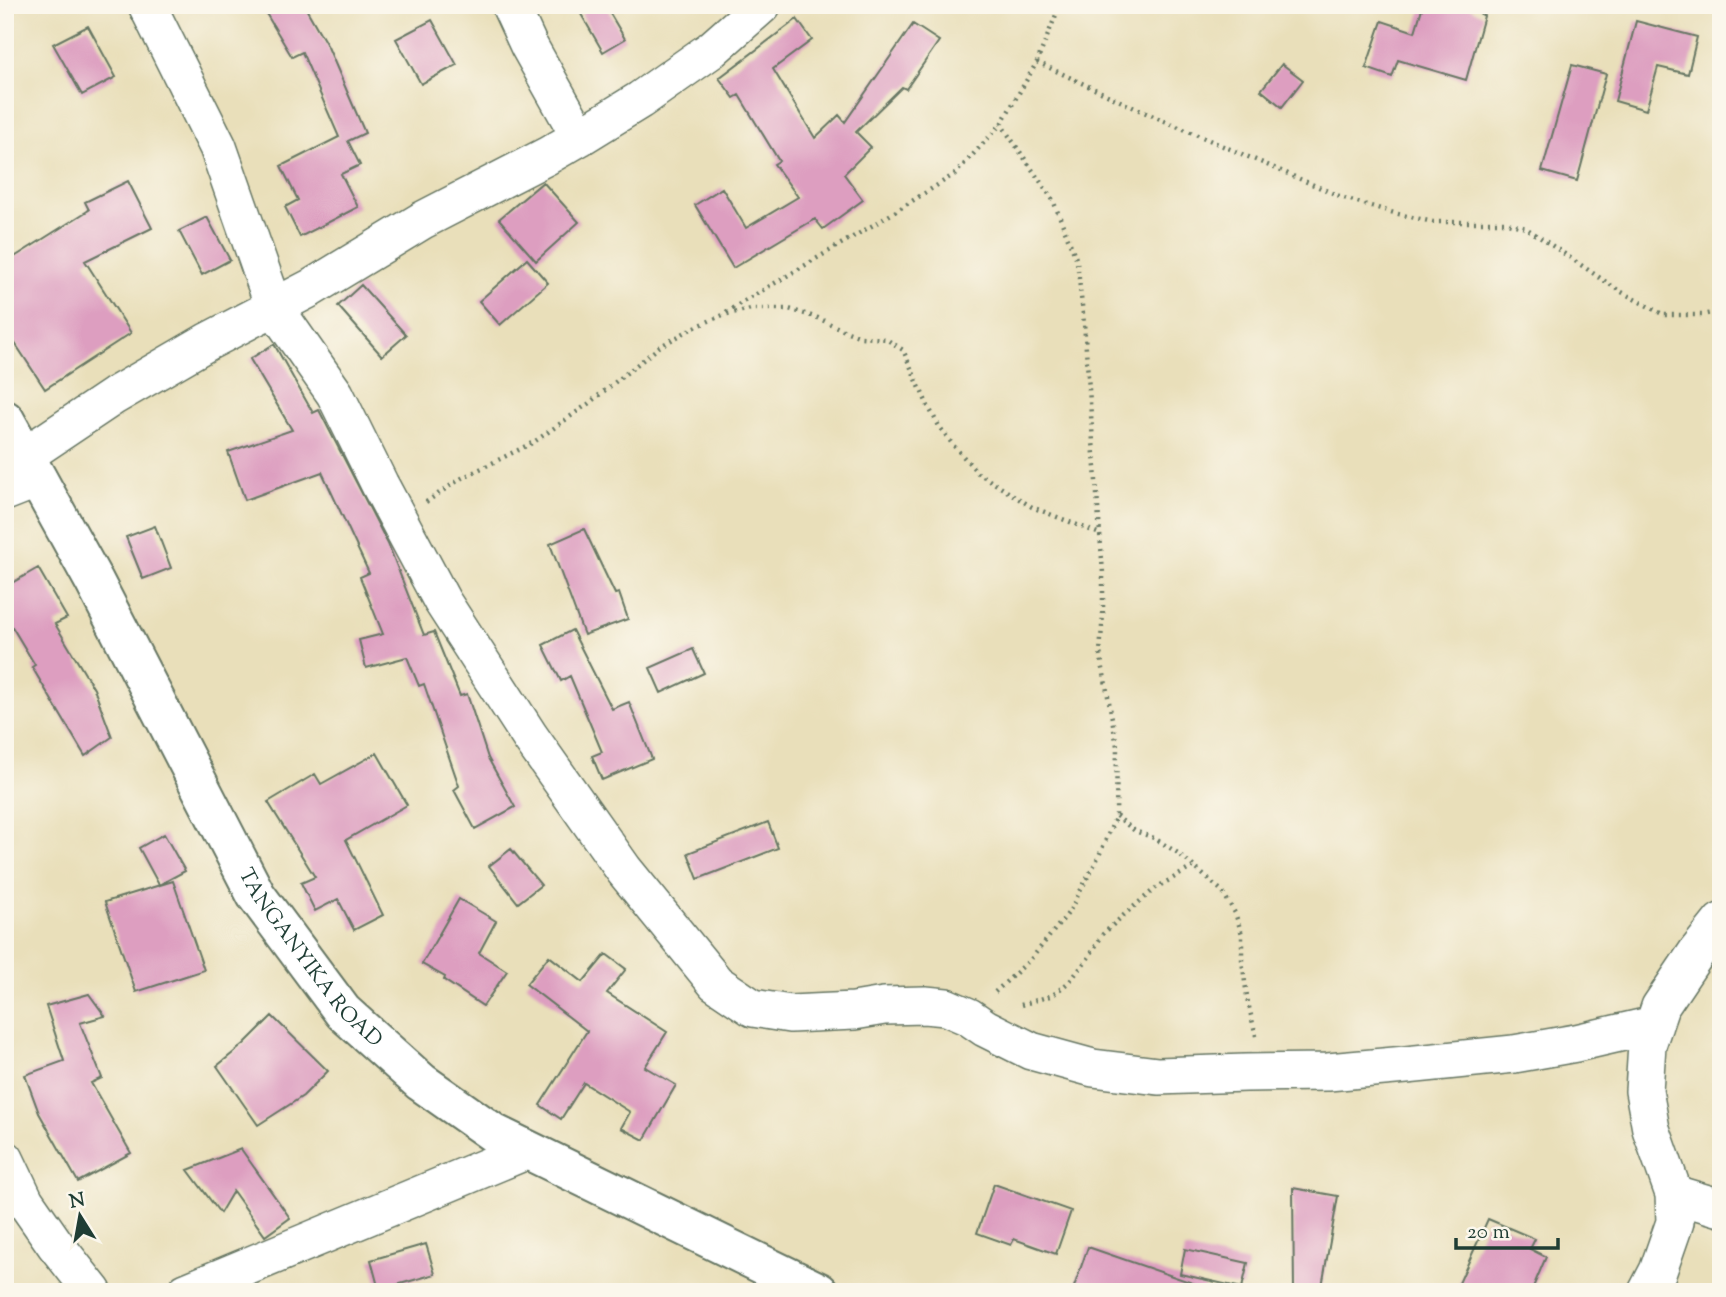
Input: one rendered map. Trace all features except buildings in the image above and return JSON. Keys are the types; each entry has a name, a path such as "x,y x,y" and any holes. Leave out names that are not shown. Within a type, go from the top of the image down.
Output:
{"street":[{"path":"147,5 218,147 274,307 335,394 442,601 530,737 624,870 716,983 753,1008 790,1014 854,1012 884,1006 925,1004 946,1007 971,1014 985,1028 1031,1051 1093,1068 1158,1076 1328,1072 1514,1054 1654,1025"},
{"path":"510,5 529,46 580,137"},
{"path":"23,475 114,396 207,342 311,288 423,220 580,137 640,100 701,57 762,5"},
{"name":"TANGANYIKA ROAD","path":"5,420 23,475 94,581 256,895 342,1012 421,1082 495,1134 819,1292"},
{"path":"1647,1292 1658,1271 1675,1223 1674,1194 1651,1129 1644,1091 1647,1045 1660,1007 1721,922"},
{"path":"186,1292 528,1150"},
{"path":"5,1159 25,1200 93,1292"},
{"path":"1674,1194 1721,1208"}],"path":[{"path":"400,521 462,478 534,442 659,348 723,314 955,174 1001,124 1037,62 1060,5"},
{"path":"1037,62 1137,109 1344,198 1433,222 1504,222 1526,228 1618,290 1664,315 1702,315 1721,311"},
{"path":"971,1014 1031,959 1069,912 1098,858 1116,816 1117,746 1100,652 1103,614 1101,534 1077,261 1053,200 1001,124"},
{"path":"723,314 751,309 789,309 818,318 861,337 892,343 903,350 939,426 978,472 1032,507 1101,534"},
{"path":"1116,816 1135,831 1154,838 1178,853 1222,891 1235,913 1242,934 1242,961 1248,1003 1265,1072"},
{"path":"971,1014 1024,1005 1053,995 1070,981 1103,934 1157,887 1193,867"}]}
